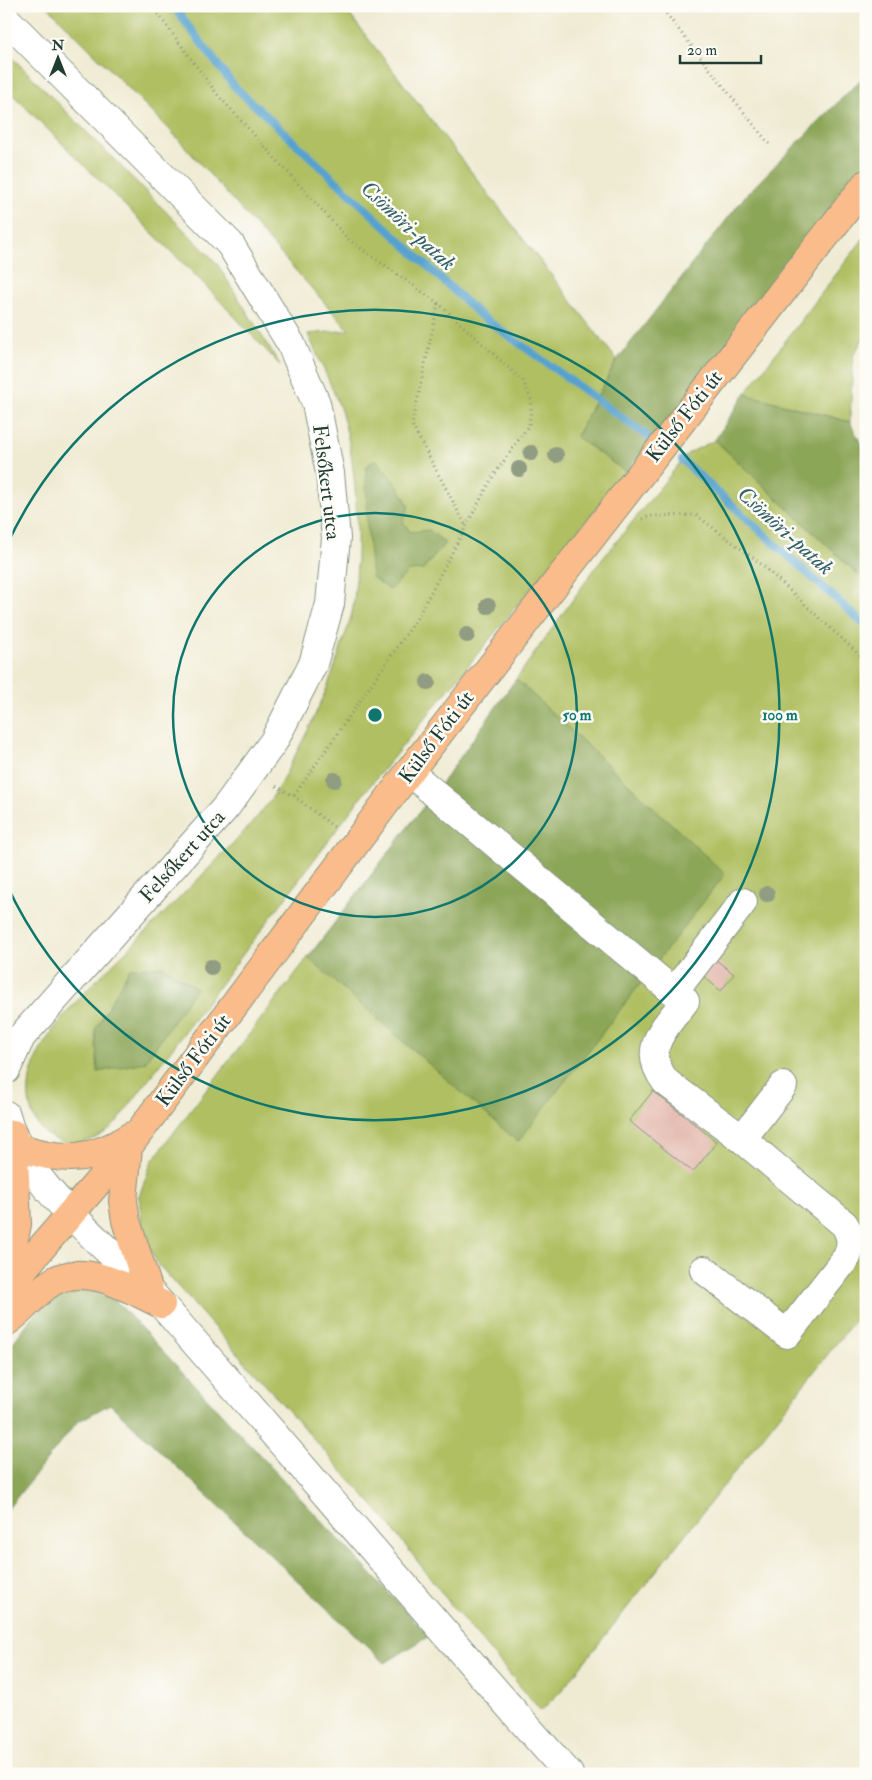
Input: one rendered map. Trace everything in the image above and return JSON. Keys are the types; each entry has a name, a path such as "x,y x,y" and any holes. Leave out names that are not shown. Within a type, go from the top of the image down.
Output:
{"main road":[{"name":"Külső Fóti út","path":"6,1289 135,1138 409,772 866,184"},
{"path":"13,1133 57,1157 85,1156 115,1147 135,1138"},
{"path":"6,1278 17,1224 13,1133"},
{"path":"135,1138 123,1202 126,1221 155,1298"},
{"path":"6,1322 51,1282 64,1276 79,1274 115,1283 155,1298"}],"street":[{"name":"Felsőkert utca","path":"6,19 230,244 291,344 316,403 330,473 336,538 330,604 313,664 274,740 226,807 36,1019 15,1048 6,1070"},
{"path":"409,772 685,1001 659,1036 654,1061 659,1073 666,1082 742,1139 844,1224 850,1233 850,1250 847,1257 787,1334 704,1270"},
{"path":"674,992 743,902"},
{"path":"742,1139 783,1086"},
{"path":"13,1133 36,1173 72,1214 155,1298 466,1658 569,1774"}],"path":[{"path":"152,6 218,94 349,240 438,303 523,381 532,401 529,425 492,478 416,620 294,796"},
{"path":"660,6 769,144"},
{"path":"438,303 412,425 466,526"},
{"path":"634,524 649,516 696,515 760,563 866,661"},
{"path":"252,772 294,796 354,844"}],"green space":[{"path":"47,6 343,6 617,360 576,437 626,472 365,792 116,1123 101,1135 86,1141 70,1143 56,1140 44,1132 35,1120 30,1105 29,1086 33,1068 41,1050 52,1032 81,997 236,840 276,792 321,702 349,624 355,585 357,534 354,479 346,429 340,408 308,334 349,330 170,130"},
{"path":"6,51 216,262 280,365 204,284 6,88"},
{"path":"866,74 866,164 680,406 626,472 576,437 617,360 746,195"},
{"path":"866,235 866,334 853,356 850,422 745,394"},
{"path":"745,394 850,422 866,454 866,582 715,440"},
{"path":"715,440 866,582 866,1306 562,1690 541,1711 452,1606 385,1519 156,1262 142,1229 139,1196 152,1161 447,776 596,567 687,454"},
{"path":"376,459 399,488 409,506 403,521 410,532 429,530 445,543 423,570 409,571 390,590 372,577 367,523 366,467"},
{"path":"516,679 725,874 518,1142 308,958 447,776"},
{"path":"163,966 196,988 145,1062 98,1072 95,1030 130,968"},
{"path":"73,1291 96,1291 116,1301 429,1636 385,1663 110,1404 77,1422 6,1511 6,1352 36,1312 52,1298"}],"building":[{"path":"716,960 734,974 721,991 703,976"},
{"path":"653,1091 717,1142 693,1172 629,1121"}],"waterway":[{"name":"Csömöri-patak","path":"173,6 234,86 480,315 650,438"},
{"name":"Csömöri-patak","path":"682,460 866,626"}]}
